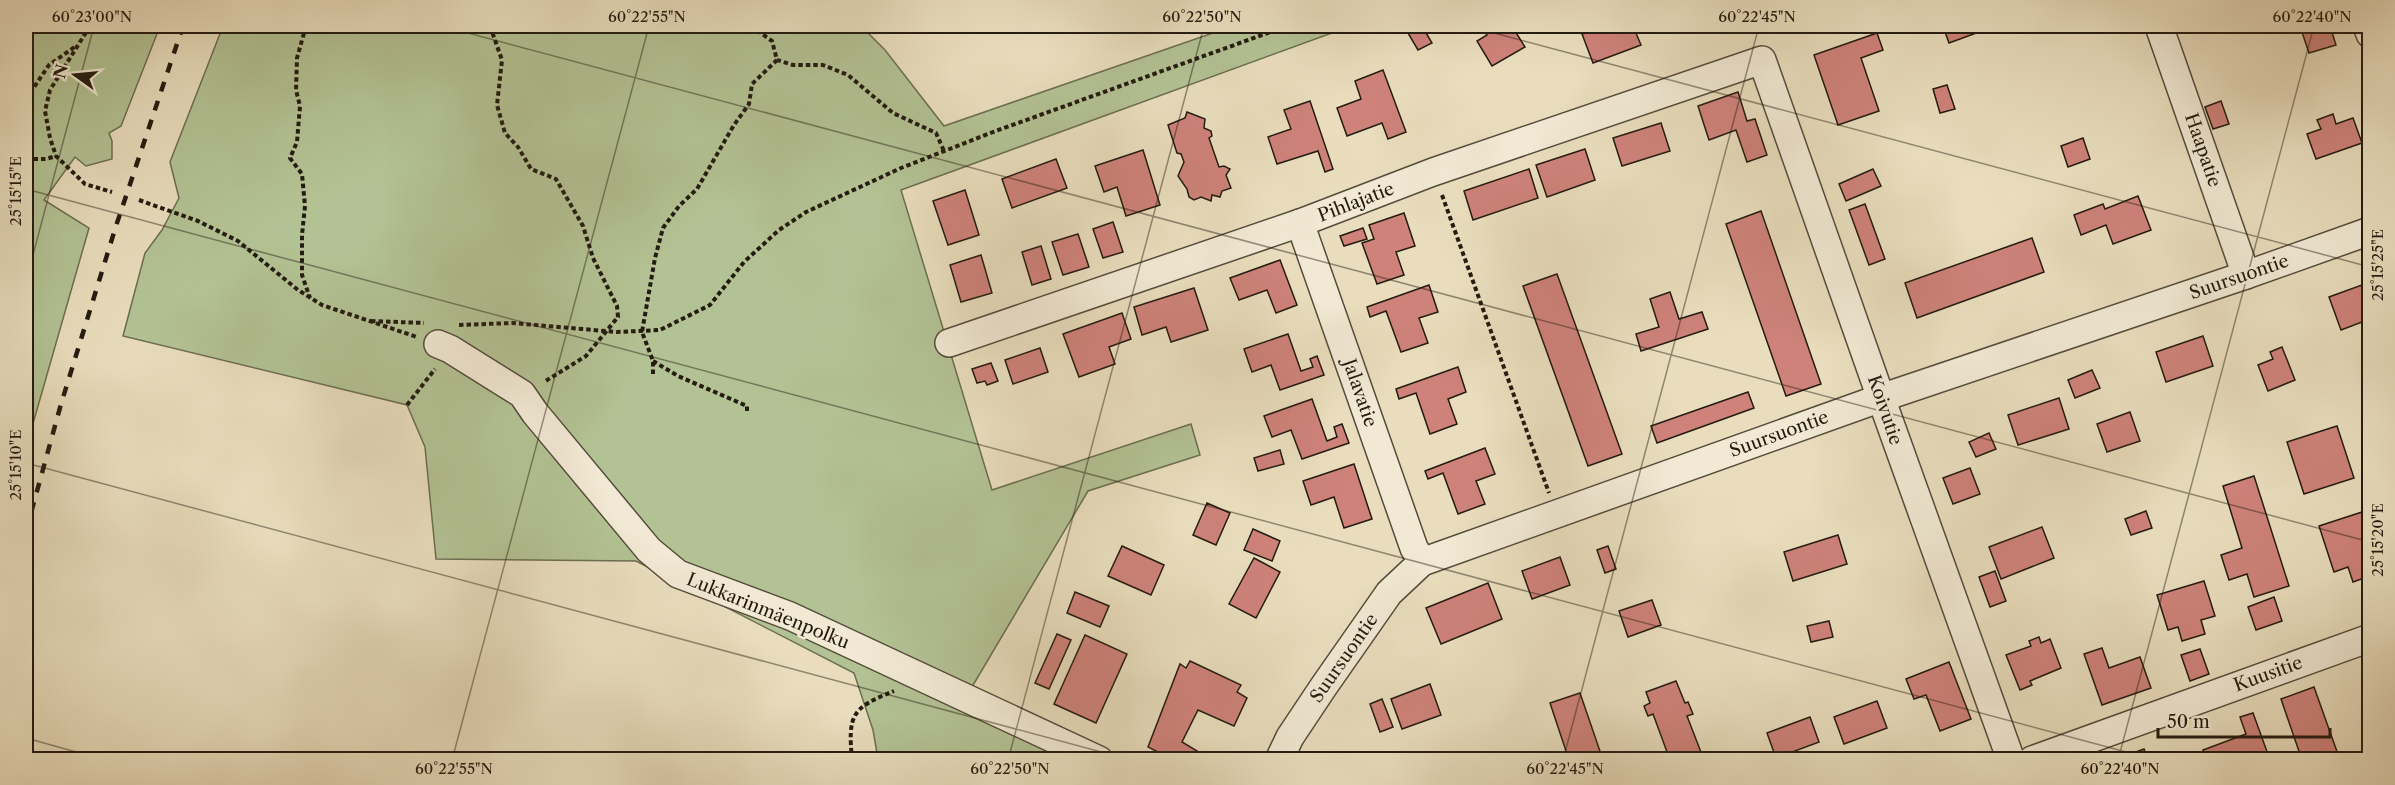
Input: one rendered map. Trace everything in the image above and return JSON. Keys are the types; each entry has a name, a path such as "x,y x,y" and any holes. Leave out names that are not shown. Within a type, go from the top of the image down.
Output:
{"street":[{"name":"Haapatie","path":"2159,26 2246,275"},
{"path":"2367,26 2370,34"},
{"name":"Pihlajatie","path":"949,343 1300,224 1433,172 1762,60"},
{"name":"Koivutie","path":"1762,60 2011,759"},
{"name":"Jalavatie","path":"1300,224 1414,548 1422,562"},
{"name":"Suursuontie","path":"1279,759 1290,737 1318,694 1389,593 1422,562 1881,398 2370,231"},
{"name":"Lukkarinmäenpolku","path":"444,335 522,394 535,413 649,550 678,574 790,616 1099,759"},
{"name":"Kuusitie","path":"2032,759 2370,638"}],"path":[{"path":"90,26 50,90 45,111 56,156 85,184 112,192"},
{"path":"306,26 297,58 296,90 300,106 297,142 290,158 302,174 305,206 302,275 310,298"},
{"path":"490,26 502,60 497,105 505,133 518,147 531,169 556,179 583,226 593,258 617,306 618,317 586,356 522,394"},
{"path":"751,26 772,41 777,60"},
{"path":"139,200 198,220 238,241 310,298 336,311 371,321 444,335 512,323 608,331 660,330 710,305 744,262 779,230 806,212 901,168 944,151 1287,26"},
{"path":"26,99 49,65 79,44"},
{"path":"777,60 793,65 823,65 848,75 893,113 936,134 944,151"},
{"path":"653,374 653,361 642,332 652,268 663,228 679,206 698,189 734,125 749,104 752,84 777,60"},
{"path":"26,159 46,159 56,156"},
{"path":"1433,172 1551,499"},
{"path":"371,321 444,335"},
{"path":"407,405 444,335"},
{"path":"653,361 678,376 747,406 747,414"},
{"path":"852,759 851,720 861,706 928,680"}],"green space":[{"path":"26,26 160,26 121,126 109,133 112,141 112,159 86,166 75,157 44,200 89,228 26,448"},
{"path":"223,26 861,26 885,50 944,126 1233,26 1351,26 901,190 992,490 1191,424 1200,455 1088,491 966,697 1099,759 878,759 873,730 854,673 636,561 436,559 425,447 407,405 123,336 145,253 162,230 179,198 170,162"}],"building":[{"path":"1422,26 1432,43 1418,50 1408,33"},
{"path":"1490,26 1503,28 1512,26 1525,47 1492,66 1477,41 1487,35 1484,29"},
{"path":"1604,26 1633,26 1641,45 1593,63 1582,34"},
{"path":"1665,26 1689,26 1667,32"},
{"path":"1943,26 1977,26 1979,32 1949,43"},
{"path":"2300,26 2330,26 2336,45 2309,53"},
{"path":"1877,33 1883,50 1861,58 1879,111 1838,125 1814,55"},
{"path":"1383,70 1406,132 1388,139 1382,123 1347,136 1337,108 1361,99 1355,81"},
{"path":"1947,85 1955,109 1940,113 1933,89"},
{"path":"1738,92 1747,121 1755,119 1767,155 1747,162 1736,130 1709,140 1698,106"},
{"path":"1310,101 1333,169 1325,172 1318,151 1277,164 1268,137 1291,129 1284,110"},
{"path":"2221,101 2229,124 2213,129 2205,107"},
{"path":"1187,112 1205,119 1204,128 1211,131 1212,136 1209,138 1219,167 1224,166 1230,169 1226,175 1231,188 1222,191 1220,197 1212,195 1211,201 1201,197 1194,200 1189,197 1187,189 1178,176 1184,162 1181,154 1177,153 1168,125 1185,118"},
{"path":"2333,114 2336,124 2353,118 2362,143 2316,159 2307,134 2321,129 2317,120"},
{"path":"1661,123 1670,151 1622,166 1613,138"},
{"path":"2083,138 2090,159 2068,167 2061,146"},
{"path":"1585,149 1595,180 1547,197 1536,165"},
{"path":"1143,150 1160,205 1126,216 1117,187 1104,192 1095,166"},
{"path":"1056,159 1067,188 1012,208 1002,179"},
{"path":"1529,169 1538,198 1473,220 1464,191"},
{"path":"1873,169 1881,186 1846,201 1839,184"},
{"path":"965,190 979,235 948,245 933,201"},
{"path":"2138,196 2151,230 2113,244 2106,225 2081,235 2074,215 2103,204 2105,209"},
{"path":"1865,204 1885,259 1869,265 1849,210"},
{"path":"1761,211 1821,384 1786,396 1726,224"},
{"path":"1404,213 1415,246 1396,252 1404,275 1377,284 1362,243 1374,239 1369,225"},
{"path":"1113,222 1123,252 1103,258 1093,229"},
{"path":"1363,228 1367,239 1344,246 1340,236"},
{"path":"1078,234 1089,267 1063,275 1052,242"},
{"path":"2032,238 2044,272 1917,318 1905,283"},
{"path":"1041,246 1051,279 1032,285 1022,252"},
{"path":"981,255 992,293 961,302 950,265"},
{"path":"1280,260 1297,305 1276,313 1267,290 1239,300 1230,278"},
{"path":"1557,274 1622,454 1588,466 1523,286"},
{"path":"2370,282 2370,319 2341,330 2329,297"},
{"path":"1429,285 1438,312 1419,318 1428,343 1401,352 1386,311 1370,317 1367,307"},
{"path":"1194,288 1208,330 1171,342 1166,327 1142,335 1134,307"},
{"path":"1670,292 1679,319 1702,312 1708,329 1641,351 1636,334 1659,327 1650,299"},
{"path":"1122,313 1131,339 1109,347 1115,364 1079,377 1063,334"},
{"path":"1288,334 1301,371 1313,367 1310,359 1317,356 1324,375 1280,390 1271,365 1252,372 1244,349"},
{"path":"2203,336 2213,366 2166,382 2156,352"},
{"path":"2282,347 2295,380 2268,391 2258,365 2273,359 2270,352"},
{"path":"1040,348 1048,372 1013,384 1005,360"},
{"path":"991,363 998,381 987,385 985,381 977,383 972,369"},
{"path":"1458,367 1466,392 1448,399 1457,424 1430,434 1416,393 1399,399 1396,389"},
{"path":"2092,370 2100,388 2075,398 2068,380"},
{"path":"1748,392 1754,408 1657,443 1651,426"},
{"path":"2059,398 2069,429 2018,445 2008,415"},
{"path":"1312,399 1327,441 1337,437 1334,427 1342,424 1349,443 1302,459 1291,430 1272,437 1264,416"},
{"path":"2130,412 2140,441 2107,452 2097,424"},
{"path":"2337,426 2354,478 2304,494 2287,442"},
{"path":"1989,433 1996,449 1976,457 1969,442"},
{"path":"1485,448 1495,474 1476,481 1485,504 1458,514 1443,473 1428,479 1425,471"},
{"path":"1280,450 1284,464 1258,471 1254,458"},
{"path":"1354,464 1372,519 1344,528 1334,497 1311,505 1303,481"},
{"path":"1970,468 1980,494 1953,504 1943,478"},
{"path":"2254,476 2289,586 2254,597 2247,574 2229,580 2221,555 2242,548 2223,486"},
{"path":"1207,503 1230,513 1216,545 1193,535"},
{"path":"2146,511 2152,528 2131,535 2125,519"},
{"path":"2362,512 2370,535 2370,576 2353,582 2348,567 2334,572 2319,526"},
{"path":"2042,527 2054,558 2001,579 1989,547"},
{"path":"1253,529 1280,541 1272,561 1244,550"},
{"path":"1838,535 1847,564 1793,581 1784,552"},
{"path":"1122,546 1164,565 1151,595 1108,576"},
{"path":"1608,546 1616,569 1605,573 1597,550"},
{"path":"1560,557 1570,585 1532,599 1522,571"},
{"path":"1254,558 1280,572 1256,618 1229,604"},
{"path":"1995,571 2006,601 1990,607 1979,577"},
{"path":"2204,581 2215,616 2201,620 2205,634 2182,641 2178,627 2168,630 2157,595"},
{"path":"1488,583 1502,619 1441,644 1426,608"},
{"path":"1075,592 1109,606 1100,627 1067,613"},
{"path":"2274,597 2282,621 2256,630 2248,607"},
{"path":"1652,600 1661,625 1628,637 1619,611"},
{"path":"1829,621 1833,637 1811,642 1807,626"},
{"path":"1057,634 1071,640 1049,689 1035,683"},
{"path":"1085,635 1127,654 1096,723 1054,704"},
{"path":"2039,637 2041,643 2050,639 2061,668 2030,681 2032,685 2020,690 2006,655 2031,646 2029,641"},
{"path":"2102,648 2109,668 2140,657 2151,688 2102,705 2084,654"},
{"path":"2200,649 2209,674 2190,681 2181,655"},
{"path":"1190,661 1241,685 1237,692 1247,698 1234,726 1198,710 1182,742 1212,760 1173,760 1148,747 1180,664 1186,668"},
{"path":"1949,662 1971,719 1940,731 1926,695 1914,699 1906,679"},
{"path":"1676,681 1685,703 1688,702 1693,714 1687,716 1704,760 1670,760 1653,714 1648,716 1644,706 1650,703 1646,692"},
{"path":"1430,684 1441,715 1402,729 1391,699"},
{"path":"2314,687 2340,760 2302,760 2281,699"},
{"path":"1580,693 1603,760 1569,760 1550,703"},
{"path":"1382,699 1393,727 1380,732 1370,704"},
{"path":"1877,701 1887,728 1844,744 1834,717"},
{"path":"2253,713 2270,760 2206,760 2203,750 2246,734 2240,717"},
{"path":"1810,717 1819,742 1776,758 1767,733"},
{"path":"2144,749 2148,760 2122,760 2122,757"}],"railway":[{"path":"26,531 61,404 116,226 183,26"}]}
